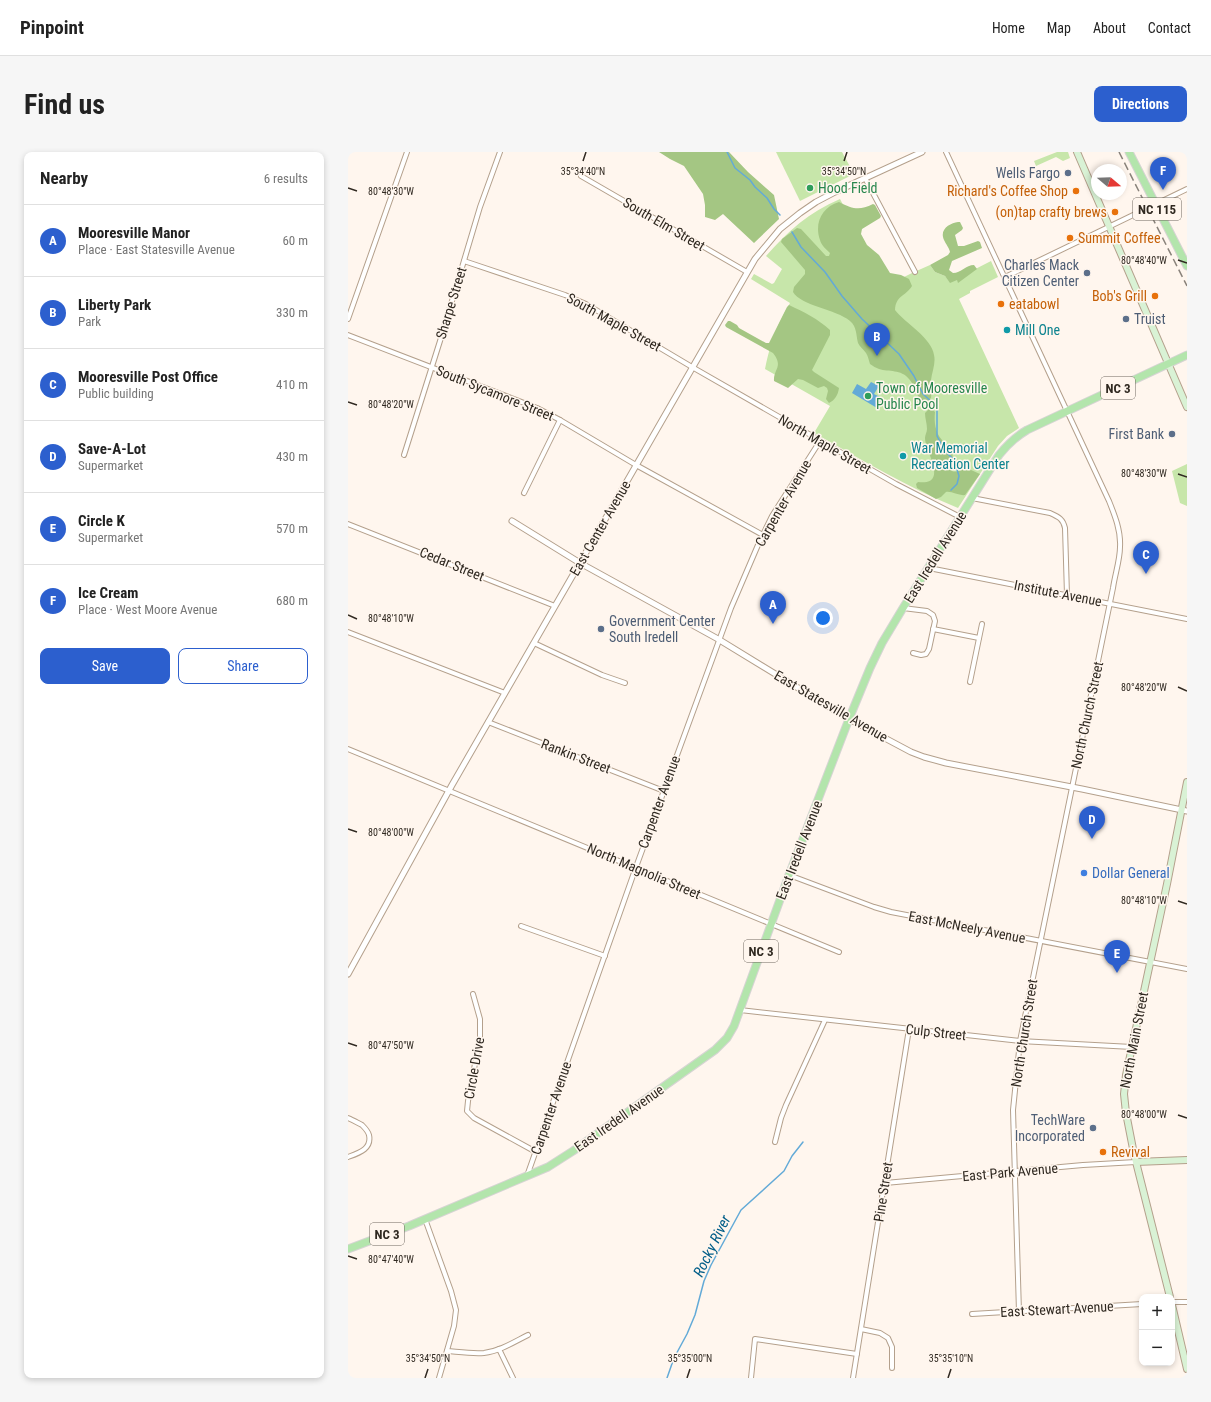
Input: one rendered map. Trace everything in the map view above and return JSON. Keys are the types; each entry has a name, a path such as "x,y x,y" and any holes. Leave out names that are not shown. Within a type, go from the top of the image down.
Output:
{"main road":[{"path":"1077,152 1187,407"},
{"name":"NC 115","path":"1129,152 1187,266"},
{"name":"NC 3","path":"1168,364 1187,355"},
{"name":"East Iredell Avenue","path":"348,1249 425,1219 548,1167 573,1151 715,1050 727,1038 734,1026 789,875 849,718 882,643 999,455 1008,444 1027,430 1168,364"},
{"name":"North Main Street","path":"1169,1294 1136,1162 1126,1113 1124,1094 1126,1075 1184,811 1187,782"},
{"path":"1136,1162 1187,1160"},
{"path":"1175,1318 1187,1369"}],"street":[{"path":"348,318 407,152"},
{"name":"Sharpe Street","path":"404,455 432,368 480,207 500,152"},
{"name":"East Center Avenue","path":"348,974 449,790 747,272 766,245 780,229 800,213 823,198 922,152"},
{"name":"North Church Street","path":"946,152 1110,501 1118,524 1120,546 1110,603 1020,1041 1013,1110 1018,1312"},
{"name":"South Elm Street","path":"581,176 747,272"},
{"path":"865,178 915,272"},
{"path":"1005,277 1187,189"},
{"name":"South Maple Street","path":"464,261 565,295 586,304 692,367"},
{"name":"South Sycamore Street","path":"348,335 537,408 763,535"},
{"name":"North Maple Street","path":"692,367 896,484 960,518"},
{"path":"524,493 560,420"},
{"name":"Carpenter Avenue","path":"527,1176 718,639 744,576 772,516 820,441"},
{"path":"972,498 1050,513 1059,517 1064,522 1067,595"},
{"name":"East Statesville Avenue","path":"512,521 580,563 718,639 849,718 924,758 1184,811"},
{"name":"Cedar Street","path":"348,524 555,606"},
{"name":"Institute Avenue","path":"929,568 1187,619"},
{"path":"903,608 927,611 933,615 935,621 930,649 926,654 921,655 913,653"},
{"path":"970,682 982,624"},
{"path":"933,629 978,638"},
{"path":"348,632 505,693"},
{"path":"534,643 602,675 625,683"},
{"name":"Rankin Street","path":"488,722 664,791"},
{"name":"North Magnolia Street","path":"348,749 839,952"},
{"name":"East McNeely Avenue","path":"789,875 891,912 1187,969"},
{"path":"521,926 604,956"},
{"name":"Circle Drive","path":"473,994 480,1019 480,1037 467,1111 474,1118 536,1152"},
{"name":"Culp Street","path":"740,1010 1020,1041 1132,1047"},
{"path":"775,1142 786,1105 825,1020"},
{"name":"Pine Street","path":"853,1378 909,1029"},
{"path":"348,1118 363,1126 369,1132 370,1140 367,1148 348,1157"},
{"name":"East Park Avenue","path":"885,1183 1083,1165 1136,1162"},
{"path":"425,1219 456,1305 456,1320 440,1378"},
{"path":"1175,1302 1187,1302"},
{"name":"East Stewart Avenue","path":"972,1314 1139,1304"},
{"path":"861,1329 880,1333 888,1338 892,1347 892,1368"},
{"path":"447,1351 468,1353 485,1352 499,1349 528,1335"},
{"path":"751,1378 755,1339 857,1354"},
{"path":"499,1349 513,1378"}],"green space":[{"path":"659,152 729,152 748,172 774,195 779,219 754,243 723,214 715,220 705,217 703,194 684,166"},
{"name":"Hood Field","path":"776,152 842,152 854,174 800,201"},
{"path":"1057,152 1068,152 1070,158 1063,161 1056,157 1036,166 1034,161"},
{"path":"840,199 886,286 930,265 935,272 945,276 950,282 991,261 998,277 970,291 970,293 959,299 1019,428 1007,436 998,446 958,508 903,482 814,433 830,406 765,369 774,334 790,303 751,279 754,274 772,284 774,283 782,269 766,256 782,238 809,216"},
{"path":"839,202 856,208 864,208 873,204 875,205 881,216 862,229 861,234 867,245 879,255 890,273 901,275 909,279 912,286 897,301 895,310 923,337 932,349 935,361 931,382 931,398 927,401 922,401 920,399 911,381 906,376 899,372 876,368 870,364 867,354 858,343 855,328 850,321 836,313 803,301 793,292 794,287 805,274 805,270 781,242 782,239 797,228 801,229 826,256 829,256 830,253 821,242 818,234 819,222 821,216 828,208"},
{"path":"960,222 963,228 955,235 958,246 964,246 978,241 980,242 982,248 952,261 949,270 953,273 959,272 971,265 974,265 977,269 958,283 957,280 950,283 945,276 935,272 930,265 948,255 950,252 943,234 945,229 950,225"},
{"path":"789,305 821,322 830,330 830,335 812,370 839,388 836,397 829,403 826,399 828,391 824,386 818,388 798,379 788,388 774,381 778,362 773,353 726,327 725,325 728,321 730,321 739,328 766,343 769,343"},
{"path":"929,409 932,409 935,412 936,430 952,452 952,471 960,470 967,465 971,470 980,474 965,495 946,492 941,497 936,499 917,488 916,484 918,482 927,482 933,479 934,473 934,466 925,438 927,429 925,413"},
{"path":"1187,464 1187,506 1180,503 1172,471"}],"water":[{"name":"Town of Mooresville Public Pool","path":"871,382 879,386 874,394 882,398 877,408 852,393 857,384 866,389"}],"waterway":[{"path":"727,152 735,168 750,180 780,215"},
{"path":"792,232 801,247 825,272 842,296 862,319 899,354 914,376 923,394 934,404 937,410 937,436 945,451 954,460 959,476 957,484 951,490"},
{"name":"Rocky River","path":"667,1378 674,1358 695,1315 704,1281 711,1265 741,1210 784,1171 792,1156 803,1142"}],"railway":[{"path":"1119,152 1187,286"}],"place":[{"name":"Wells Fargo","path":"1068,173"},
{"name":"Hood Field","path":"810,188"},
{"name":"Ice Cream","path":"1163,190"},
{"name":"Richard's Coffee Shop","path":"1076,191"},
{"name":"(on)tap crafty brews","path":"1115,212"},
{"name":"Summit Coffee","path":"1070,238"},
{"name":"Charles Mack Citizen Center","path":"1087,273"},
{"name":"Bob's Grill","path":"1155,296"},
{"name":"eatabowl","path":"1001,304"},
{"name":"Truist","path":"1126,319"},
{"name":"Mill One","path":"1007,330"},
{"name":"Liberty Park","path":"877,356"},
{"name":"Town of Mooresville Public Pool","path":"868,396"},
{"name":"First Bank","path":"1172,434"},
{"name":"War Memorial Recreation Center","path":"903,456"},
{"name":"Mooresville Post Office","path":"1146,574"},
{"name":"Mooresville Manor","path":"773,624"},
{"name":"Government Center South Iredell","path":"601,629"},
{"name":"Save-A-Lot","path":"1092,839"},
{"name":"Dollar General","path":"1084,873"},
{"name":"Circle K","path":"1117,973"},
{"name":"TechWare Incorporated","path":"1093,1128"},
{"name":"Revival","path":"1103,1152"}]}
